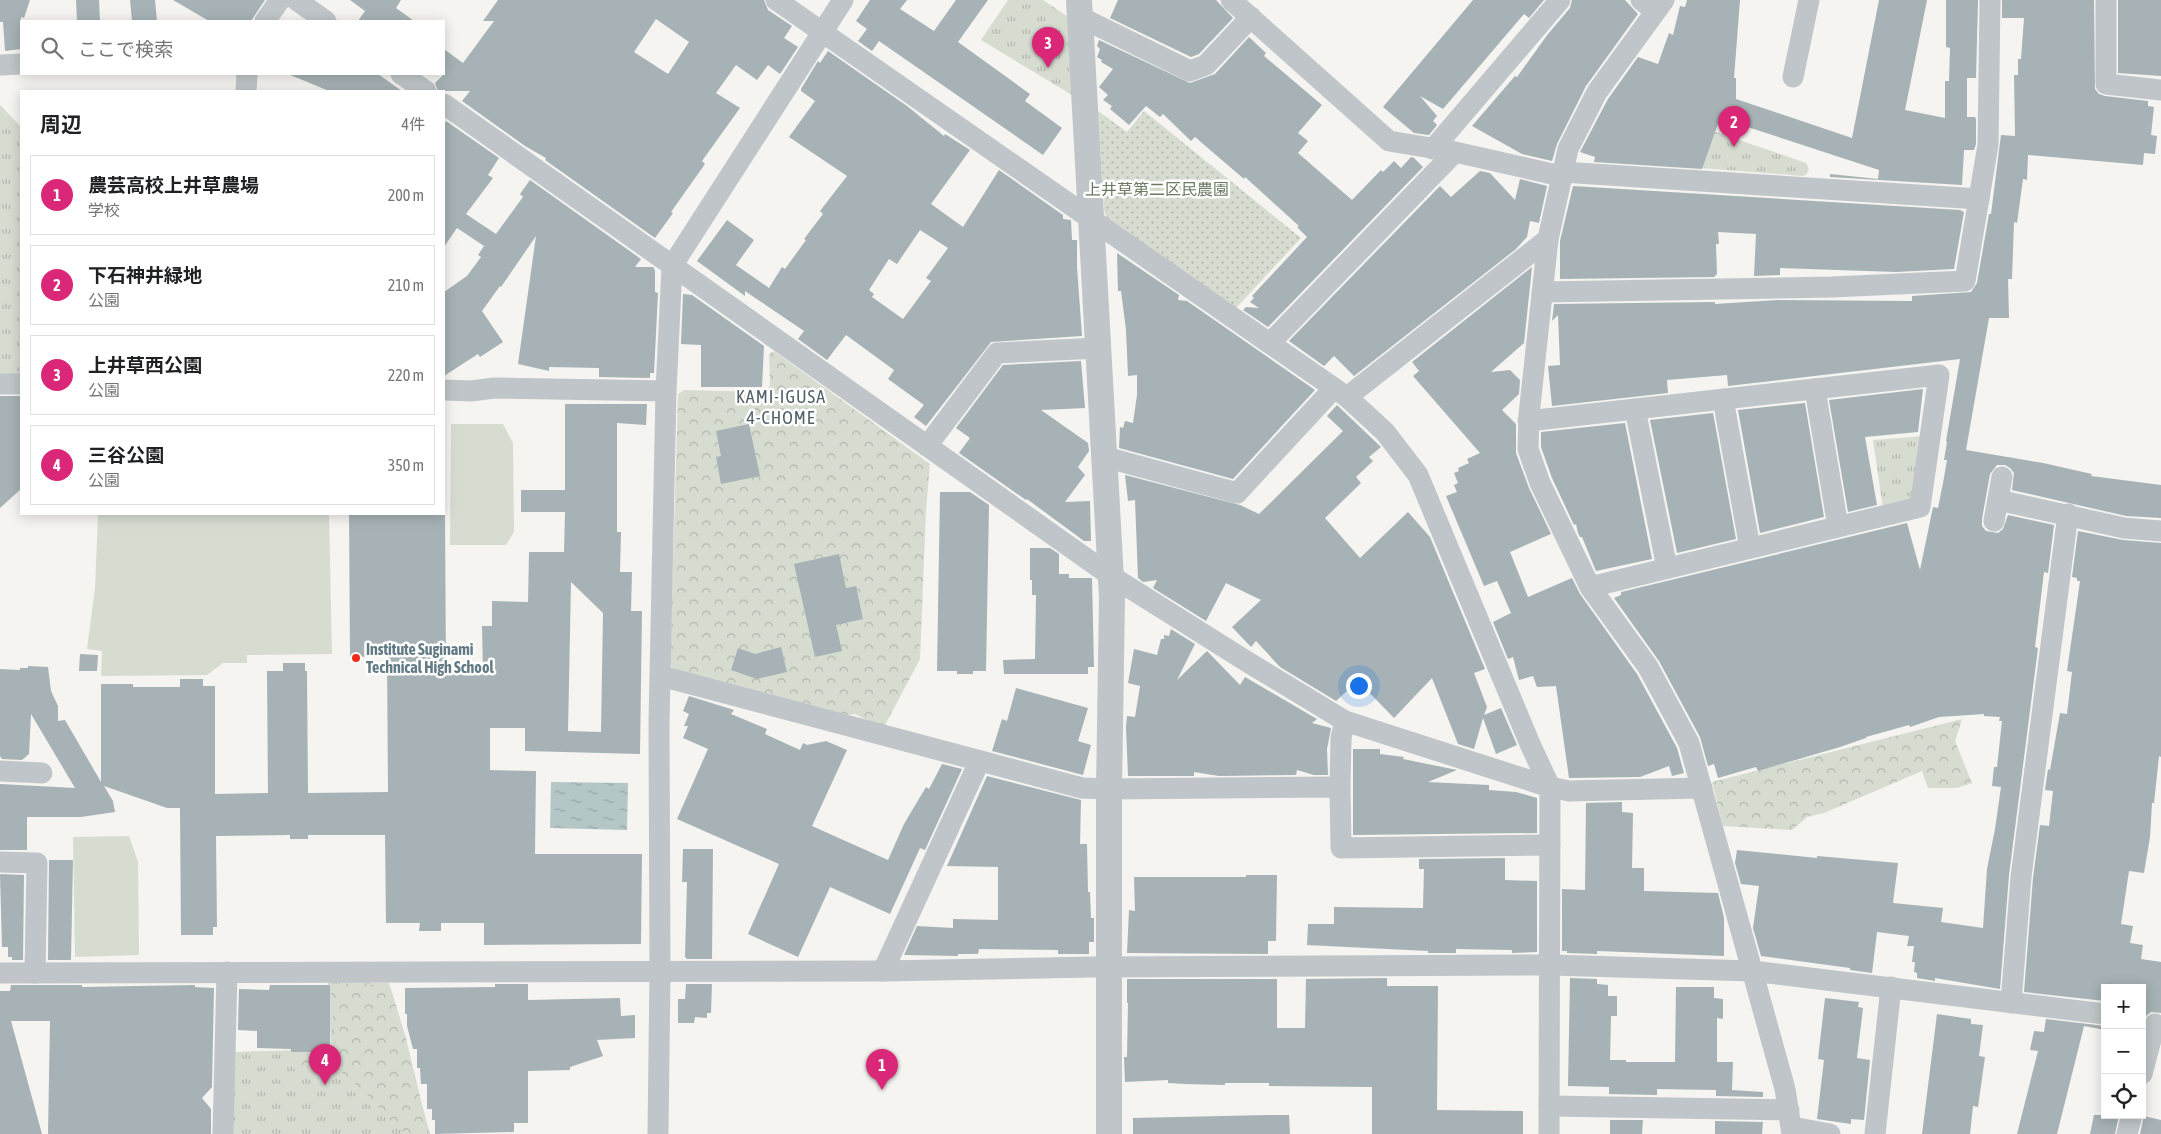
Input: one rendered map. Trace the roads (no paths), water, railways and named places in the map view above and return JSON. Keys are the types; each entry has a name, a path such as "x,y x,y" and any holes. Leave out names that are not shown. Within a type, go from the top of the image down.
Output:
{"street":[{"path":"266,20 280,0"},
{"path":"296,0 325,20"},
{"path":"776,0 1341,392 1385,432 1418,475 1530,744 1550,787 1549,1134"},
{"path":"658,1134 661,676 666,391 672,266 843,0"},
{"path":"1231,0 1389,141 1455,152 1562,174 1979,199"},
{"path":"1433,149 1560,0"},
{"path":"1793,77 1809,0"},
{"path":"1542,292 1832,287 1965,281 1988,146 1990,0"},
{"path":"2106,0 2106,84 2161,90"},
{"path":"1653,4 1597,92 1568,149 1548,239 1528,420 1528,449 1540,483 1590,587 1648,668 1689,743 1752,971 1791,1124"},
{"path":"1079,8 1190,71 1206,65 1251,17"},
{"path":"1079,8 1111,576 1108,789 1109,1134"},
{"path":"0,65 20,64"},
{"path":"246,90 247,75"},
{"path":"402,75 425,90"},
{"path":"445,105 1111,576 1345,721 1550,787 1569,791 1702,788"},
{"path":"1270,342 1455,152"},
{"path":"1105,457 1237,493 1341,392 1548,239"},
{"path":"926,446 996,353 1099,348"},
{"path":"1528,420 1939,375 1920,507 1590,587"},
{"path":"0,384 20,384"},
{"path":"445,390 471,391 494,388 666,391"},
{"path":"1815,389 1838,527"},
{"path":"1723,399 1750,548"},
{"path":"1635,409 1667,568"},
{"path":"1994,521 2002,478"},
{"path":"1998,500 2068,514 2124,528 2161,531"},
{"path":"2012,1003 2021,877 2068,514"},
{"path":"661,676 1082,788 1340,786"},
{"path":"1345,721 1341,738 1342,848 1550,845"},
{"path":"883,971 979,762"},
{"path":"0,771 42,773"},
{"path":"0,862 37,863 35,973"},
{"path":"0,973 883,971 1109,967 1550,965 1752,971 2101,1014"},
{"path":"223,1134 228,972"},
{"path":"1875,1134 1891,987"},
{"path":"2146,1055 2153,1023"},
{"path":"1549,1106 1791,1124 1830,1134"},
{"path":"2127,1134 2131,1119"}],"water":[{"path":"551,782 628,783 627,830 550,828"}],"place":[{"name":"上井草西公園","path":"1048,68"},
{"name":"下石神井緑地","path":"1734,147"},
{"name":"Institute Suginami Technical High School","path":"356,658"},
{"name":"三谷公園","path":"325,1085"},
{"name":"農芸高校上井草農場","path":"882,1090"}],"district":[{"name":"KAMI-IGUSA 4-CHOME","path":"781,406"}],"park label":[{"name":"上井草第二区民農園","path":"1157,189"}]}
